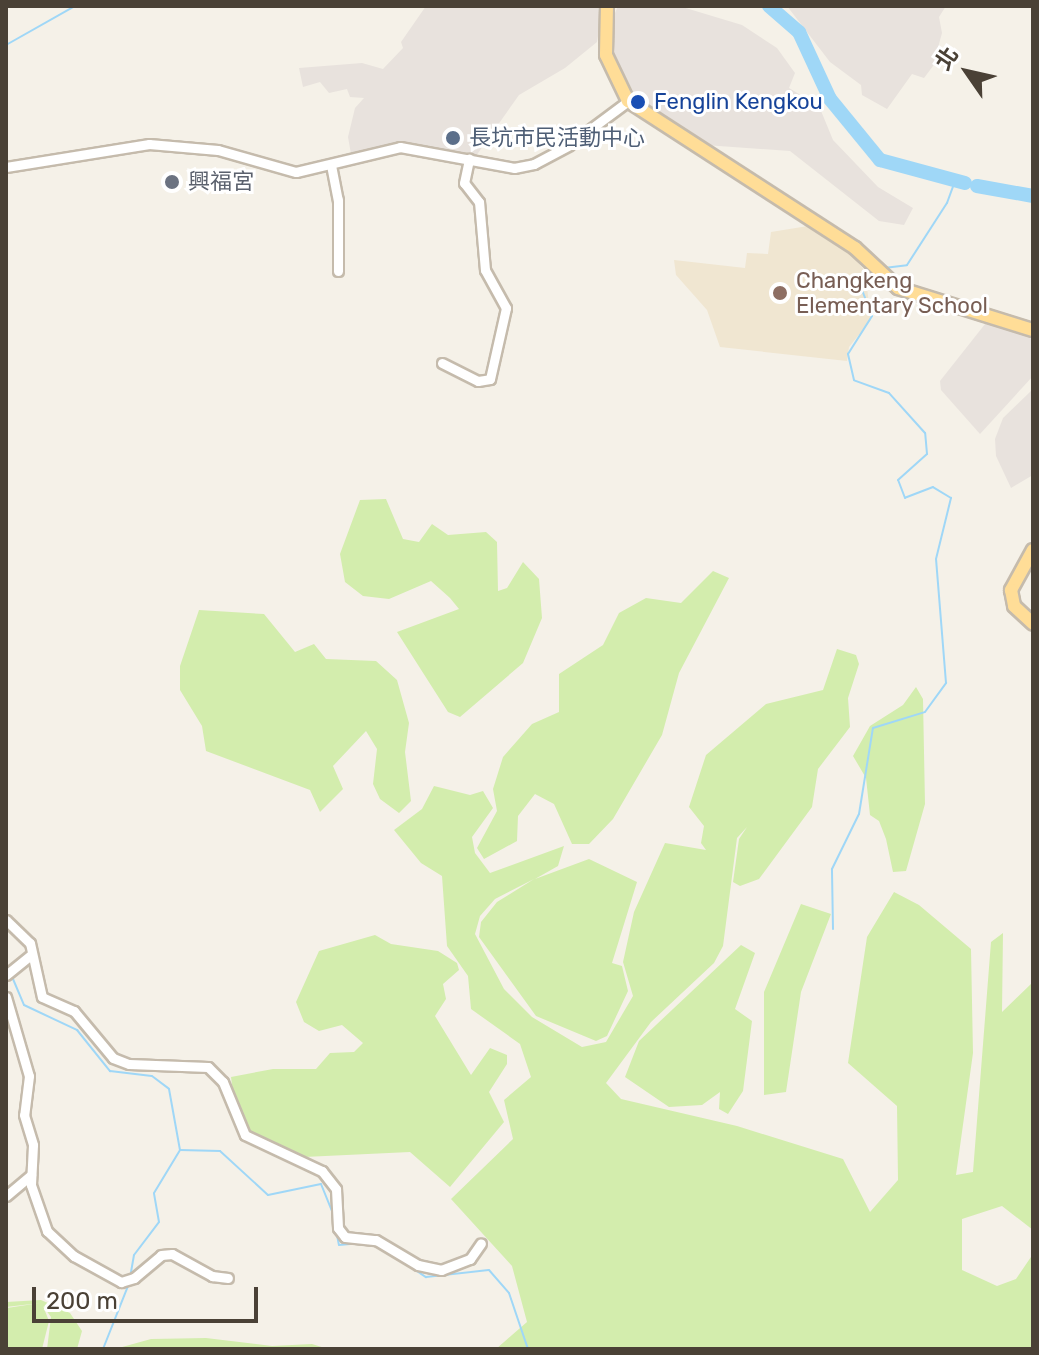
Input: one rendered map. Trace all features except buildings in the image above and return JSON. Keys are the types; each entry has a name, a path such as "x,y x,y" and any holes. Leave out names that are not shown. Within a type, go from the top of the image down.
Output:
{"main road":[{"path":"607,6 606,55 628,101 855,248 898,288 1033,330"},
{"path":"1033,550 1011,590 1014,606 1033,624"}],"street":[{"path":"6,167 149,144 218,150 296,172 400,147 514,168 534,164 628,101"},
{"path":"442,363 478,381 490,379 506,308 485,270 479,202 464,183 469,159"},
{"path":"331,165 338,200 338,271"},
{"path":"6,920 30,943 42,997 74,1011 113,1058 129,1064 208,1067 223,1082 245,1135 322,1171 336,1189 338,1228 345,1237 376,1240 418,1265 441,1270 470,1259 481,1243"},
{"path":"6,975 32,954"},
{"path":"6,997 29,1076 24,1115 33,1145 31,1175 34,1199 47,1231 74,1256 121,1282 134,1278 161,1255 172,1254 212,1276 228,1278"},
{"path":"6,1196 31,1175"}],"shaded area":[{"path":"426,6 603,6 597,42 565,68 519,95 476,156 411,145 351,154 348,137 355,108 364,98 350,97 347,89 329,93 320,82 303,87 299,68 362,63 383,69 403,48 401,42"},
{"path":"618,6 679,6 742,25 777,48 795,73 789,88 819,106 833,140 878,187 913,208 904,225 879,221 790,151 705,145 635,95 613,53 612,20"},
{"path":"787,6 946,6 939,17 942,33 933,66 924,78 912,74 887,109 862,95 861,85 830,62"},
{"name":"Changkeng Elementary School","path":"808,226 848,251 865,271 871,320 849,347 847,361 720,347 707,310 676,275 674,260 745,268 747,253 768,254 771,232"},
{"path":"989,319 1033,333 1033,376 980,434 941,390 940,381"},
{"path":"1033,389 1033,475 1011,488 996,456 995,439 1003,418"}],"green space":[{"path":"386,499 403,539 419,542 432,524 448,535 486,532 497,542 498,591 507,588 523,562 539,579 542,618 523,663 460,717 448,712 397,632 459,609 450,598 431,581 389,599 363,596 345,582 340,554 360,500"},
{"path":"713,571 729,578 679,673 662,735 613,819 589,844 572,844 554,804 535,794 518,816 517,841 484,859 477,848 497,811 493,789 503,757 532,724 559,712 559,674 603,645 619,613 646,598 681,603"},
{"path":"199,610 264,614 295,652 314,644 326,659 376,661 397,680 409,723 405,752 411,801 399,813 380,799 373,784 377,749 366,731 333,766 343,789 320,812 310,790 206,751 202,726 180,690 180,666"},
{"path":"837,649 856,655 859,664 848,698 850,727 818,769 812,807 759,879 740,886 733,882 739,839 747,827 737,838 723,946 714,963 651,1022 606,1083 621,1099 737,1126 843,1159 870,1212 898,1180 897,1106 848,1063 867,937 894,892 919,905 971,949 973,1053 956,1175 973,1172 991,942 1003,933 1002,1012 1033,982 1033,1230 1002,1206 962,1219 962,1270 997,1286 1016,1279 1033,1254 1033,1349 496,1349 527,1322 512,1266 451,1199 513,1139 504,1100 531,1077 520,1044 471,1009 468,976 447,946 442,876 421,863 394,830 422,809 434,786 470,795 483,791 493,808 472,837 475,853 490,873 564,846 558,866 535,879 589,859 637,882 612,963 622,966 628,991 607,1036 596,1041 536,1016 479,937 481,922 497,902 534,879 495,899 480,916 475,934 504,989 532,1017 582,1047 606,1042 633,996 623,962 634,912 665,843 706,850 701,843 704,826 689,807 706,755 766,704 823,690"},
{"path":"916,687 923,699 925,804 906,871 893,872 879,821 870,815 866,778 853,756 870,726 903,705"},
{"path":"801,904 831,914 801,992 786,1092 764,1095 764,992"},
{"path":"375,935 391,944 438,951 457,963 459,970 443,984 446,999 435,1016 471,1075 490,1048 507,1055 507,1064 489,1092 504,1122 450,1187 410,1152 304,1157 248,1133 233,1092 231,1077 273,1069 316,1069 330,1053 354,1052 363,1043 342,1025 319,1031 304,1022 296,1002 319,951"},
{"path":"741,945 755,953 735,1009 752,1021 743,1091 728,1114 719,1109 720,1092 702,1105 669,1107 625,1077 639,1041"},
{"path":"41,1300 70,1313 82,1331 77,1349 47,1349 51,1317 43,1306 49,1321 42,1349 6,1349 7,1308 40,1303 6,1307 6,1302"},
{"path":"206,1338 272,1346 312,1344 328,1349 115,1349 151,1339"}],"waterway":[{"path":"6,45 75,6"},
{"path":"769,6 799,32 830,99 880,160 965,183"},
{"path":"884,268 907,265 947,203 955,181"},
{"path":"977,186 1033,196"},
{"path":"833,929 832,869 859,814 873,728 925,712 946,683 936,559 951,498 933,487 905,498 898,480 927,454 925,433 889,393 854,380 848,354 872,316 860,284 869,270"},
{"path":"13,979 24,1005 77,1030 110,1071 152,1076 169,1089 180,1150 220,1151 268,1195 321,1184 333,1213"},
{"path":"131,1272 134,1255 159,1222 154,1193 180,1150"},
{"path":"337,1235 339,1245 361,1243"},
{"path":"408,1265 426,1277 489,1270 509,1293 528,1349"},
{"path":"103,1349 128,1286"}],"place":[{"name":"Fenglin Kengkou","path":"638,102"},
{"name":"長坑市民活動中心","path":"453,138"},
{"name":"興福宮","path":"172,182"},
{"name":"Changkeng Elementary School","path":"780,293"}]}
